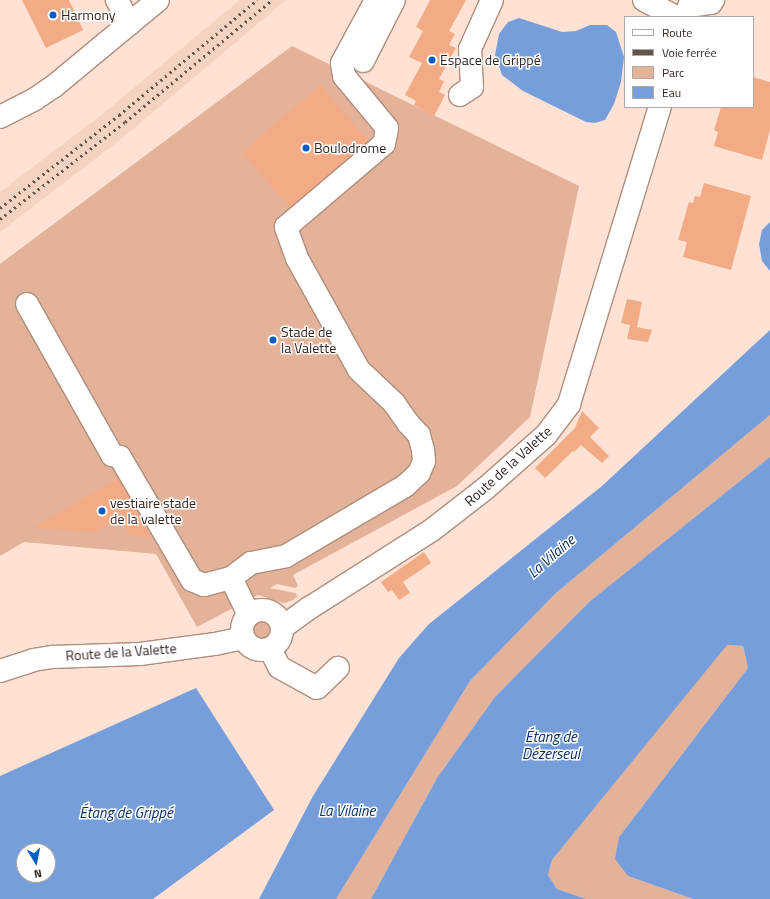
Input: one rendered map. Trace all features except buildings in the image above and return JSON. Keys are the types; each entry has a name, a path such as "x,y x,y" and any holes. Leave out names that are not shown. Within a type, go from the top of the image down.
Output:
{"street":[{"path":"117,0 129,24"},
{"path":"0,117 53,88 158,0"},
{"path":"27,304 112,455 120,457 192,580 204,585 231,578 251,563 286,556 405,486 419,473 424,461 419,435 408,423 394,403 359,370 298,258 286,227 384,144 387,128 344,76 342,63 376,0"},
{"path":"363,61 394,0"},
{"path":"460,95 472,87 470,49 492,0"},
{"path":"644,0 686,10 711,3 713,0"},
{"name":"Route de la Valette","path":"282,627 432,530 486,488 546,435 569,404 660,108"},
{"path":"231,578 249,615"},
{"path":"255,611 271,611 276,616 282,627 282,636 270,649 256,649 249,645 243,638 243,624 249,615 255,611"},
{"name":"Route de la Valette","path":"0,671 33,660 53,657 140,654 215,644 243,638"},
{"path":"270,649 279,667 317,688 338,668"}],"shaded area":[{"path":"240,0 286,0 120,140 0,232 0,192 100,116"}],"green space":[{"name":"Stade de la Valette","path":"292,46 579,186 530,417 457,486 293,575 298,586 295,588 277,584 270,588 295,593 298,596 293,600 285,603 258,595 197,627 156,554 24,542 0,556 0,264"},
{"path":"770,415 770,457 589,602 495,697 437,778 371,899 336,899 470,681 556,593"},
{"path":"264,617 274,621 278,631 274,641 264,645 254,641 250,631 254,621"},
{"path":"726,645 743,646 748,668 619,837 628,876 693,899 586,899 557,889 548,875 552,860"}],"water":[{"path":"519,18 562,32 576,31 590,25 607,25 616,32 624,57 621,82 614,104 605,120 595,123 586,122 523,91 502,75 495,55 499,34 508,22"},
{"path":"770,222 770,271 762,261 759,244 762,230"},
{"name":"La Vilaine","path":"770,330 770,415 556,593 470,681 336,899 259,899 313,796 399,658 429,624 602,486"},
{"name":"Étang de Dézerseul","path":"770,457 770,899 693,899 628,876 615,859 619,837 748,668 743,646 727,645 552,860 548,875 557,889 586,899 371,899 437,778 495,697 589,602"},
{"name":"Étang de Grippé","path":"196,688 274,810 153,899 0,899 0,776"}],"railway":[{"path":"0,208 119,115 257,0"},
{"path":"0,219 125,122 272,0"}],"place":[{"name":"Harmony","path":"53,15"},
{"name":"Espace de Grippé","path":"432,60"},
{"name":"Boulodrome","path":"306,148"},
{"name":"Stade de la Valette","path":"273,340"},
{"name":"vestiaire stade de la valette","path":"102,511"}]}
